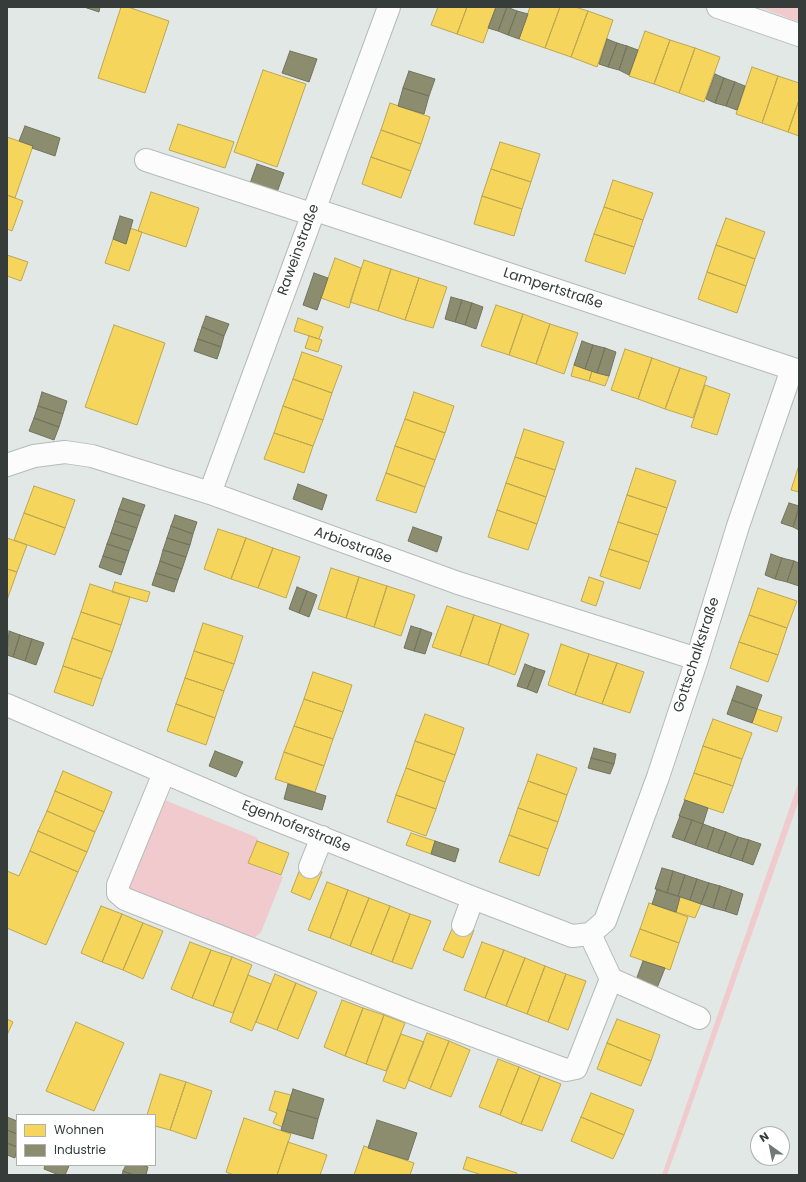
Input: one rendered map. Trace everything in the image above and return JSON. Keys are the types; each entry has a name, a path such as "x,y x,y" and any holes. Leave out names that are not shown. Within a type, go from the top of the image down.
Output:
{"street":[{"name":"Raweinstraße","path":"210,493 312,212 389,7"},
{"path":"718,7 799,35"},
{"name":"Lampertstraße","path":"146,160 312,212 795,370"},
{"name":"Gottschalkstraße","path":"590,934 605,921 658,777 697,659 738,526 795,370"},
{"name":"Arbiostraße","path":"7,465 34,456 65,452 92,456 210,493 451,581 697,659"},
{"name":"Egenhoferstraße","path":"7,705 164,772 473,898 572,936 590,934"},
{"path":"164,772 118,885 118,892 125,899 412,1013 566,1070 576,1068 611,980"},
{"path":"310,867 322,837"},
{"path":"463,925 473,898"},
{"path":"590,934 611,980 699,1018"}],"shaded area":[{"path":"759,7 799,7 799,22"},
{"path":"799,781 799,800 667,1175 662,1175"},
{"path":"162,799 258,838 248,863 283,877 261,932 252,940 128,889"}],"building: Wohnen":[{"path":"121,7 128,7 169,21 145,93 98,78"},
{"path":"438,7 467,7 457,34 431,25"},
{"path":"467,7 496,7 483,43 457,34"},
{"path":"530,7 560,7 545,48 519,39"},
{"path":"560,7 575,7 588,11 571,57 545,48"},
{"path":"588,11 613,20 597,67 571,57"},
{"path":"645,31 670,40 654,84 629,76"},
{"path":"670,40 695,48 679,93 654,84"},
{"path":"695,48 720,57 704,102 679,93"},
{"path":"752,67 778,76 762,123 736,114"},
{"path":"263,70 306,84 277,167 234,152"},
{"path":"778,76 799,83 799,100 788,132 762,123"},
{"path":"799,100 799,136 788,132"},
{"path":"390,103 430,117 421,144 381,130"},
{"path":"178,124 234,142 225,168 169,150"},
{"path":"381,130 421,144 411,171 371,157"},
{"path":"7,137 33,146 15,198 7,195"},
{"path":"500,142 540,154 531,182 491,169"},
{"path":"371,157 411,171 401,198 362,184"},
{"path":"491,169 531,182 522,209 482,196"},
{"path":"613,180 653,193 643,220 604,207"},
{"path":"151,192 199,208 186,247 138,231"},
{"path":"7,195 23,201 12,231 7,229"},
{"path":"482,196 522,209 514,236 474,224"},
{"path":"604,207 643,220 634,247 594,234"},
{"path":"726,218 765,232 755,259 716,245"},
{"path":"130,228 142,232 129,271 105,263 113,239 126,244"},
{"path":"594,234 634,247 625,274 585,261"},
{"path":"716,245 755,259 746,286 707,272"},
{"path":"7,255 28,262 21,281 7,276"},
{"path":"335,258 361,268 349,308 321,298"},
{"path":"364,260 391,269 378,311 350,302"},
{"path":"391,269 419,278 405,320 378,311"},
{"path":"707,272 746,286 737,313 698,299"},
{"path":"419,278 447,287 433,328 405,320"},
{"path":"496,305 523,314 509,355 481,346"},
{"path":"523,314 550,324 536,364 509,355"},
{"path":"298,318 323,327 319,339 294,331"},
{"path":"550,324 578,333 564,374 536,364"},
{"path":"114,325 165,343 137,425 85,407"},
{"path":"309,336 322,340 318,352 305,348"},
{"path":"625,349 652,358 638,399 611,390"},
{"path":"302,352 342,366 332,393 293,379"},
{"path":"652,358 680,368 665,409 638,399"},
{"path":"574,365 592,371 589,381 571,376"},
{"path":"680,368 707,377 693,418 665,409"},
{"path":"592,371 609,376 605,386 589,381"},
{"path":"293,379 332,393 323,420 283,406"},
{"path":"705,385 730,394 717,435 691,427"},
{"path":"414,392 454,406 445,433 405,419"},
{"path":"283,406 323,420 313,446 274,433"},
{"path":"405,419 445,433 435,460 395,446"},
{"path":"524,429 564,442 555,470 515,457"},
{"path":"274,433 313,446 304,473 264,459"},
{"path":"395,446 435,460 425,487 386,473"},
{"path":"515,457 555,470 546,497 506,483"},
{"path":"799,465 799,492 791,490"},
{"path":"636,468 676,481 667,508 627,495"},
{"path":"386,473 425,487 416,513 376,500"},
{"path":"506,483 546,497 537,524 497,510"},
{"path":"34,486 75,500 65,528 24,513"},
{"path":"627,495 667,508 658,535 618,522"},
{"path":"497,510 537,524 528,550 488,537"},
{"path":"24,513 65,528 55,555 14,540"},
{"path":"618,522 658,535 649,562 609,549"},
{"path":"218,529 246,538 231,579 204,569"},
{"path":"7,538 27,545 17,572 7,569"},
{"path":"246,538 273,548 258,588 231,579"},
{"path":"273,548 300,557 286,598 258,588"},
{"path":"609,549 649,562 640,589 600,576"},
{"path":"331,568 359,577 346,618 318,609"},
{"path":"7,569 17,572 7,600"},
{"path":"359,577 387,586 374,627 346,618"},
{"path":"589,577 604,582 596,606 581,601"},
{"path":"115,582 150,592 147,602 112,592"},
{"path":"90,584 130,597 121,625 81,612"},
{"path":"387,586 415,595 401,636 374,627"},
{"path":"758,588 797,601 787,628 749,615"},
{"path":"447,606 474,615 460,656 432,647"},
{"path":"81,612 121,625 112,652 72,638"},
{"path":"474,615 501,624 488,665 460,656"},
{"path":"749,615 787,628 778,655 739,642"},
{"path":"203,623 243,636 234,664 194,651"},
{"path":"501,624 529,634 515,675 488,665"},
{"path":"72,638 112,652 102,679 63,666"},
{"path":"739,642 778,655 768,682 730,668"},
{"path":"561,644 589,654 575,695 548,685"},
{"path":"194,651 234,664 224,691 185,678"},
{"path":"589,654 617,663 602,704 575,695"},
{"path":"617,663 644,672 630,713 602,704"},
{"path":"63,666 102,679 93,706 54,692"},
{"path":"313,672 352,685 343,712 304,699"},
{"path":"185,678 224,691 215,718 176,704"},
{"path":"304,699 343,712 333,739 294,726"},
{"path":"176,704 215,718 206,745 167,731"},
{"path":"757,709 782,717 777,732 752,723"},
{"path":"425,714 464,728 455,755 415,741"},
{"path":"713,719 752,733 742,759 703,746"},
{"path":"294,726 333,739 324,766 284,752"},
{"path":"415,741 455,755 445,782 406,768"},
{"path":"703,746 742,759 733,786 694,773"},
{"path":"284,752 324,766 315,792 275,779"},
{"path":"537,754 577,768 567,795 528,781"},
{"path":"406,768 445,782 436,809 396,795"},
{"path":"63,771 112,792 104,812 55,791"},
{"path":"694,773 733,786 723,813 684,800"},
{"path":"528,781 567,795 558,822 518,808"},
{"path":"55,791 104,812 95,832 47,811"},
{"path":"396,795 436,809 426,836 387,822"},
{"path":"518,808 558,822 548,849 509,835"},
{"path":"47,811 95,832 87,852 38,831"},
{"path":"38,831 87,852 78,872 30,851"},
{"path":"411,833 435,841 431,854 406,845"},
{"path":"509,835 548,849 539,876 499,862"},
{"path":"257,841 289,853 281,875 248,863"},
{"path":"30,851 78,872 46,945 7,928 7,871 19,876"},
{"path":"302,864 322,872 310,900 291,892"},
{"path":"327,882 348,890 330,938 308,930"},
{"path":"348,890 369,898 350,946 330,938"},
{"path":"680,897 701,904 695,918 676,912"},
{"path":"369,898 390,906 371,954 350,946"},
{"path":"649,903 688,917 679,943 640,929"},
{"path":"101,906 122,914 102,962 81,953"},
{"path":"390,906 410,914 392,962 371,954"},
{"path":"122,914 143,923 123,970 102,962"},
{"path":"410,914 431,921 412,969 392,962"},
{"path":"455,922 474,930 463,958 443,950"},
{"path":"143,923 163,931 143,979 123,970"},
{"path":"640,929 679,943 670,970 630,956"},
{"path":"190,942 211,950 192,998 171,989"},
{"path":"482,942 504,950 485,998 464,990"},
{"path":"211,950 232,957 213,1006 192,998"},
{"path":"504,950 525,958 506,1006 485,998"},
{"path":"232,957 252,965 233,1013 213,1006"},
{"path":"525,958 545,966 527,1014 506,1006"},
{"path":"545,966 566,974 548,1022 527,1014"},
{"path":"275,974 296,983 277,1030 256,1022"},
{"path":"566,974 586,981 568,1030 548,1022"},
{"path":"248,975 271,984 252,1031 230,1022"},
{"path":"296,983 317,992 298,1039 277,1030"},
{"path":"342,1000 363,1008 345,1056 324,1047"},
{"path":"363,1008 384,1015 366,1064 345,1056"},
{"path":"384,1015 405,1023 386,1071 366,1064"},
{"path":"7,1019 13,1022 7,1035"},
{"path":"617,1019 660,1035 651,1061 607,1043"},
{"path":"76,1022 124,1043 94,1111 46,1091"},
{"path":"427,1033 449,1041 430,1089 408,1080"},
{"path":"401,1034 424,1042 405,1089 383,1081"},
{"path":"449,1041 470,1050 451,1097 430,1089"},
{"path":"607,1043 651,1061 641,1086 597,1069"},
{"path":"498,1059 519,1067 500,1115 479,1107"},
{"path":"519,1067 540,1076 521,1124 500,1115"},
{"path":"160,1074 186,1082 170,1130 156,1126 156,1114 147,1114"},
{"path":"540,1076 561,1084 542,1131 521,1124"},
{"path":"186,1082 212,1091 196,1139 170,1130"},
{"path":"275,1091 291,1095 282,1127 273,1123 277,1113 269,1110"},
{"path":"591,1093 634,1110 624,1135 581,1117"},
{"path":"581,1117 624,1135 613,1159 571,1141"},
{"path":"244,1118 291,1134 277,1175 234,1175 226,1172"},
{"path":"288,1142 327,1155 320,1175 277,1175"},
{"path":"364,1146 414,1163 410,1175 354,1175"},
{"path":"467,1157 517,1173 516,1175 482,1175 463,1169"}],"building: Industrie":[{"path":"84,7 100,7 99,12"},
{"path":"496,7 507,7 498,31 488,28"},
{"path":"507,7 517,11 508,35 498,31"},
{"path":"517,11 528,14 519,39 508,35"},
{"path":"607,39 617,43 608,67 599,64"},
{"path":"617,43 627,46 619,70 608,67"},
{"path":"627,46 638,50 629,75 619,70"},
{"path":"290,51 317,59 309,82 282,73"},
{"path":"409,71 435,79 429,96 403,88"},
{"path":"715,74 724,78 715,103 706,99"},
{"path":"724,78 735,82 726,106 715,103"},
{"path":"735,82 745,86 737,110 726,106"},
{"path":"403,88 429,96 424,114 398,106"},
{"path":"25,126 60,138 55,156 32,148 33,146 19,141"},
{"path":"257,164 284,173 276,195 249,186"},
{"path":"120,216 133,220 126,244 113,239"},
{"path":"314,273 328,278 317,310 303,305"},
{"path":"451,297 462,300 455,322 445,319"},
{"path":"462,300 472,303 465,325 455,322"},
{"path":"472,303 483,307 476,329 465,325"},
{"path":"206,316 229,324 224,336 202,327"},
{"path":"202,327 224,336 221,347 198,339"},
{"path":"198,339 221,347 217,359 194,351"},
{"path":"582,341 593,345 585,369 574,365"},
{"path":"593,345 605,348 597,373 585,369"},
{"path":"605,348 616,352 609,376 597,373"},
{"path":"42,392 67,401 63,414 38,406"},
{"path":"38,406 63,414 59,427 34,418"},
{"path":"34,418 59,427 54,440 29,431"},
{"path":"298,484 327,495 322,510 293,499"},
{"path":"123,498 145,505 141,516 119,509"},
{"path":"789,503 799,506 793,527 781,523"},
{"path":"119,509 141,516 137,528 115,521"},
{"path":"799,509 799,530 793,527"},
{"path":"175,515 197,522 193,534 171,526"},
{"path":"115,521 137,528 133,540 111,533"},
{"path":"171,526 193,534 190,545 167,538"},
{"path":"413,527 442,537 437,552 408,541"},
{"path":"111,533 133,540 129,551 107,544"},
{"path":"167,538 190,545 186,557 163,550"},
{"path":"107,544 129,551 125,563 103,556"},
{"path":"163,550 186,557 182,569 160,561"},
{"path":"771,554 782,558 775,579 765,575"},
{"path":"103,556 125,563 121,575 99,567"},
{"path":"782,558 794,561 787,582 775,579"},
{"path":"160,561 182,569 178,580 156,573"},
{"path":"794,561 799,563 799,586 787,582"},
{"path":"156,573 178,580 174,592 152,585"},
{"path":"297,587 307,591 299,613 289,609"},
{"path":"307,591 317,595 309,617 299,613"},
{"path":"411,626 421,629 414,651 404,648"},
{"path":"421,629 432,633 425,654 414,651"},
{"path":"9,631 20,635 13,657 7,655"},
{"path":"20,635 32,639 25,661 13,657"},
{"path":"32,639 44,643 36,665 25,661"},
{"path":"525,664 535,668 527,689 517,686"},
{"path":"535,668 545,671 537,693 527,689"},
{"path":"737,686 762,695 757,709 732,700"},
{"path":"732,700 757,709 752,723 727,714"},
{"path":"594,748 616,754 614,764 591,758"},
{"path":"215,751 243,762 236,777 209,766"},
{"path":"591,758 614,764 610,774 588,768"},
{"path":"288,784 326,796 322,810 284,799"},
{"path":"685,800 708,808 703,824 679,816"},
{"path":"680,816 692,820 684,841 672,837"},
{"path":"692,820 703,824 695,845 684,841"},
{"path":"703,824 714,828 707,849 695,845"},
{"path":"714,828 726,832 718,853 707,849"},
{"path":"726,832 738,837 730,857 718,853"},
{"path":"738,837 749,840 742,861 730,857"},
{"path":"749,840 761,844 753,865 742,861"},
{"path":"435,841 459,849 455,862 431,854"},
{"path":"662,868 673,871 667,893 655,889"},
{"path":"673,871 685,875 678,896 667,893"},
{"path":"685,875 697,879 690,900 678,896"},
{"path":"697,879 709,883 701,904 690,900"},
{"path":"709,883 720,886 713,908 701,904"},
{"path":"720,886 732,890 725,911 713,908"},
{"path":"657,889 680,897 676,912 652,904"},
{"path":"732,890 743,894 737,915 725,911"},
{"path":"643,961 665,968 657,988 636,980"},
{"path":"293,1089 324,1099 318,1119 287,1110"},
{"path":"287,1110 318,1119 313,1139 281,1130"},
{"path":"7,1117 16,1121 16,1134 7,1130"},
{"path":"377,1120 417,1133 408,1160 368,1148"},
{"path":"7,1130 16,1134 16,1147 7,1143"},
{"path":"7,1143 16,1147 15,1158 7,1155"},
{"path":"45,1166 69,1166 65,1175 59,1175 44,1169"},
{"path":"126,1166 148,1167 146,1175 134,1175 123,1171"},
{"path":"123,1171 134,1175 122,1175"}]}
